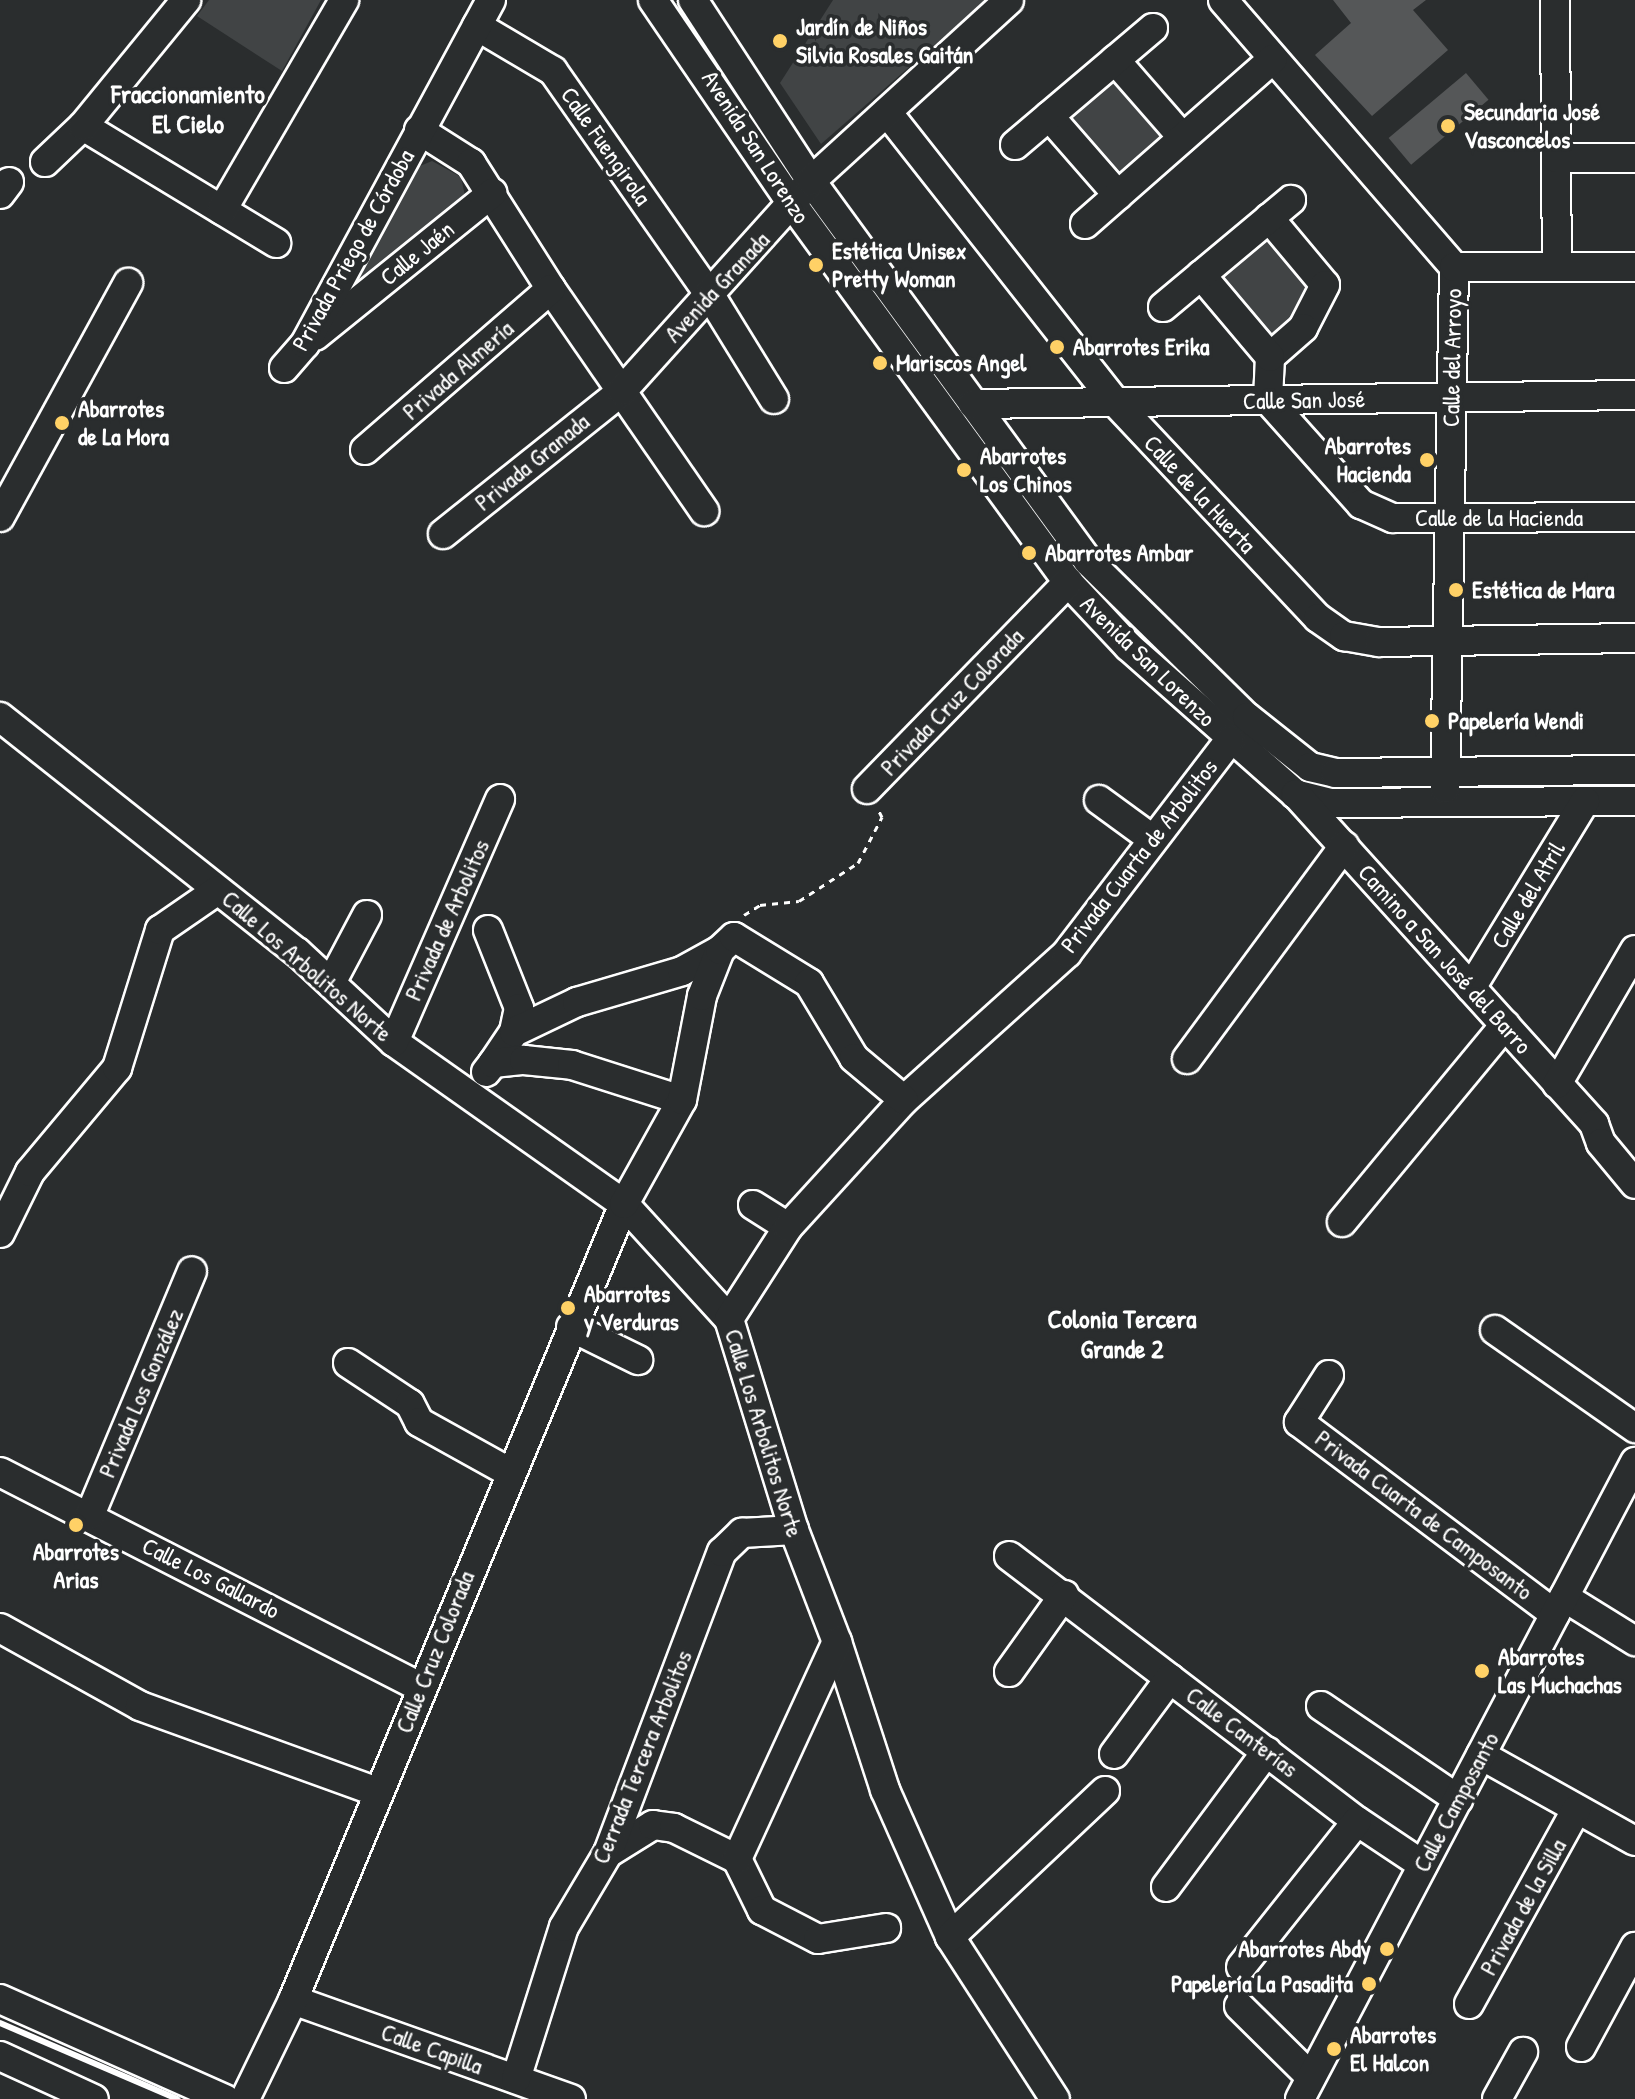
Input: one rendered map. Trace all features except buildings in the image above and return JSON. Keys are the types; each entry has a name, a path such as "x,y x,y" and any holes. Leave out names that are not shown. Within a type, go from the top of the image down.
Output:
{"street":[{"path":"45,162 83,126 186,0"},
{"path":"222,210 344,0"},
{"name":"Privada Priego de Córdoba","path":"284,368 305,344 491,0"},
{"name":"Avenida San Lorenzo","path":"653,0 793,205 1068,582 1230,740 1295,794 1330,803 1633,801"},
{"name":"Avenida San Lorenzo","path":"693,0 811,181 1088,561 1236,707 1310,767"},
{"name":"Avenida Granada","path":"622,391 793,205 811,181 1009,0"},
{"name":"Calle del Arroyo","path":"1223,0 1454,267 1445,802"},
{"path":"1555,0 1557,267"},
{"name":"Calle Fuengirola","path":"477,26 553,71 710,295 774,399"},
{"path":"1015,145 1153,28"},
{"path":"1085,224 1273,59"},
{"path":"1115,60 1183,138"},
{"name":"Calle de la Huerta","path":"887,112 1115,402 1318,618 1344,636 1379,642 1635,638"},
{"path":"1049,116 1118,195"},
{"path":"83,126 276,243"},
{"path":"419,130 471,163 551,289 704,511"},
{"path":"1556,158 1635,158"},
{"name":"Calle Jaén","path":"305,344 492,193"},
{"path":"1163,307 1291,200"},
{"path":"1269,218 1325,285 1303,328 1270,357"},
{"path":"1454,267 1635,267"},
{"path":"1201,275 1270,357 1268,400"},
{"path":"0,517 128,283"},
{"name":"Privada Almería","path":"365,450 551,289"},
{"name":"Privada Granada","path":"443,534 622,391"},
{"name":"Calle San José","path":"973,404 1635,395"},
{"name":"Calle de la Hacienda","path":"1268,400 1361,504 1393,518 1635,517"},
{"name":"Privada Cruz Colorada","path":"867,789 1068,582"},
{"name":"Calle Los Arbolitos Norte","path":"0,717 331,983 394,1042 624,1204 729,1319 794,1530 837,1642 885,1790 950,1937 1055,2099"},
{"name":"Privada Cuarta de Arbolitos","path":"729,1319 788,1227 904,1100 1067,953 1151,838 1230,740"},
{"path":"1295,794 1310,767 1335,773 1632,770 1633,801"},
{"name":"Camino a San José del Barro","path":"1295,794 1594,1124 1601,1143 1635,1184"},
{"name":"Privada de Arbolitos","path":"394,1042 500,799"},
{"path":"1099,800 1151,838"},
{"name":"Calle del Atril","path":"1471,988 1585,801"},
{"path":"1187,1059 1344,846"},
{"path":"1,1229 30,1172 117,1068 160,930 218,890"},
{"path":"331,983 367,915"},
{"path":"468,1094 514,1032 519,1008 488,930"},
{"path":"514,1032 577,1002 682,971 727,943 809,983 854,1058 904,1100"},
{"name":"Calle Cruz Colorada","path":"245,2099 293,2000 509,1472 624,1204 682,1100 702,996 727,943"},
{"path":"1557,1084 1635,950"},
{"path":"1342,1222 1505,1025"},
{"path":"493,1063 524,1060 572,1065 682,1100"},
{"name":"Camino a San José del Barro","path":"1594,1124 1612,1130 1635,1155"},
{"path":"753,1205 788,1227"},
{"name":"Privada Los González","path":"90,1515 192,1271"},
{"path":"571,1327 638,1360"},
{"path":"1495,1330 1635,1428"},
{"path":"348,1363 410,1404 419,1422 509,1472"},
{"name":"Privada Cuarta de Camposanto","path":"1329,1375 1299,1422 1560,1606"},
{"name":"Calle Camposanto","path":"1306,2088 1635,1462"},
{"name":"Calle Los Gallardo","path":"0,1472 90,1515 421,1687"},
{"name":"Cerrada Tercera Arbolitos","path":"516,2079 564,1927 608,1853 722,1552 742,1533 794,1530"},
{"name":"Calle Canterías","path":"1009,1556 1357,1821 1423,1865"},
{"path":"1009,1672 1064,1595"},
{"path":"1560,1606 1635,1641"},
{"path":"0,1628 140,1706 378,1792"},
{"path":"737,1859 837,1642"},
{"path":"1114,1754 1170,1678"},
{"path":"1321,1706 1458,1799"},
{"path":"1166,1887 1267,1751"},
{"path":"1481,1755 1635,1841"},
{"path":"950,1937 1105,1791"},
{"name":"Privada de la Silla","path":"1469,2004 1576,1810"},
{"path":"1241,1967 1357,1821"},
{"path":"608,1853 653,1825 674,1828 737,1859 762,1910 818,1939 886,1928"},
{"path":"1581,2047 1635,1947"},
{"path":"0,1999 225,2099"},
{"name":"Calle Capilla","path":"293,2000 571,2099"},
{"path":"1239,2006 1306,2088"},
{"path":"1497,2099 1523,2052"},
{"path":"0,2056 94,2099"}],"path":[{"name":"Privada Cruz Colorada","path":"727,943 745,913 760,905 799,901 858,863 882,817 867,789"}],"shaded area":[{"path":"209,0 321,0 282,71 197,16"},
{"path":"833,0 986,0 821,144 780,83"},
{"path":"1115,79 1165,136 1120,175 1070,118"},
{"path":"432,161 461,177 465,196 351,289 420,166"},
{"path":"1267,234 1310,290 1301,311 1269,336 1220,274"}],"railway":[{"path":"0,2023 177,2099"}],"place":[{"name":"Jardín de Niños Silvia Rosales Gaitán","path":"780,41"},
{"name":"Secundaria José Vasconcelos","path":"1448,126"},
{"name":"Estética Unisex Pretty Woman","path":"816,265"},
{"name":"Abarrotes Erika","path":"1057,347"},
{"name":"Mariscos Angel","path":"880,363"},
{"name":"Abarrotes de La Mora","path":"62,423"},
{"name":"Abarrotes Hacienda","path":"1427,460"},
{"name":"Abarrotes Los Chinos","path":"964,470"},
{"name":"Abarrotes Ambar","path":"1029,553"},
{"name":"Estética de Mara","path":"1456,590"},
{"name":"Papelería Wendi","path":"1432,721"},
{"name":"Abarrotes y Verduras","path":"568,1308"},
{"name":"Abarrotes Arias","path":"76,1525"},
{"name":"Abarrotes Las Muchachas","path":"1482,1671"},
{"name":"Abarrotes Abdy","path":"1387,1949"},
{"name":"Papelería La Pasadita","path":"1369,1984"},
{"name":"Abarrotes El Halcon","path":"1334,2049"}],"district":[{"name":"Fraccionamiento El Cielo","path":"188,109"},
{"name":"Colonia Tercera Grande 2","path":"1122,1334"}]}
